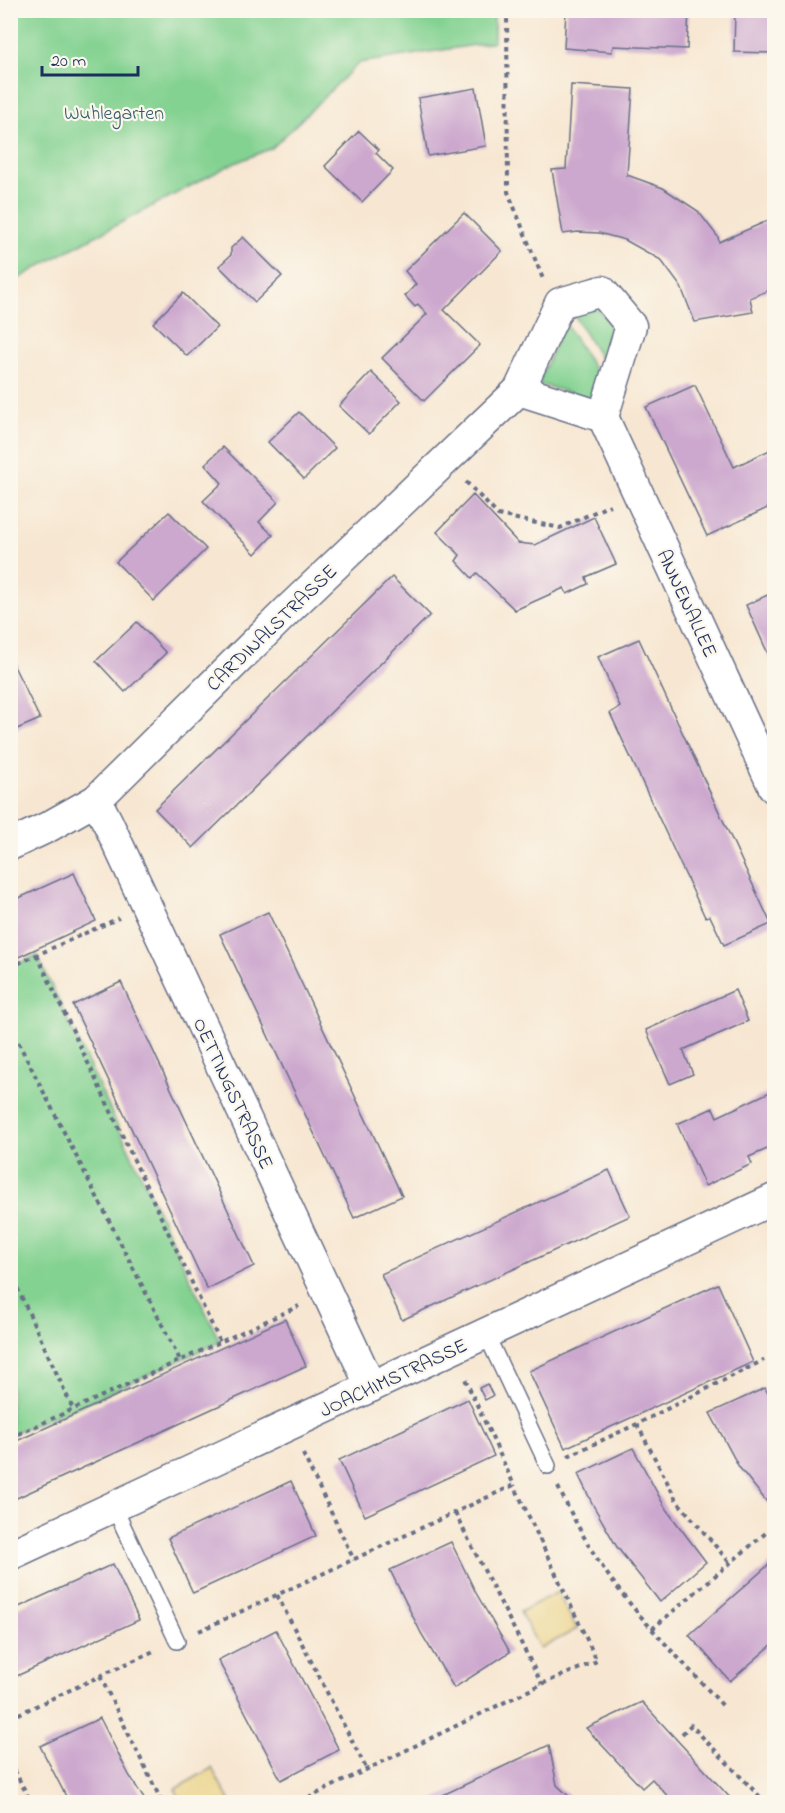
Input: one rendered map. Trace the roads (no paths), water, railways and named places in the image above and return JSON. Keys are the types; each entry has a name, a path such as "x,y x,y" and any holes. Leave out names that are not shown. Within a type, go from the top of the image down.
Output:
{"street":[{"path":"602,291 631,326 603,417 519,390 560,303 602,291"},
{"name":"CARDINALSTRASSE","path":"10,845 96,800 303,595 519,390"},
{"name":"ANNENALLEE","path":"603,417 774,788"},
{"name":"OETTINGSTRASSE","path":"96,800 371,1387"},
{"name":"JOACHIMSTRASSE","path":"10,1555 774,1199"}],"lane":[{"path":"486,1334 548,1466"},
{"path":"114,1507 177,1641"}],"park label":[{"name":"Wuhlegarten","path":"114,112"}]}
